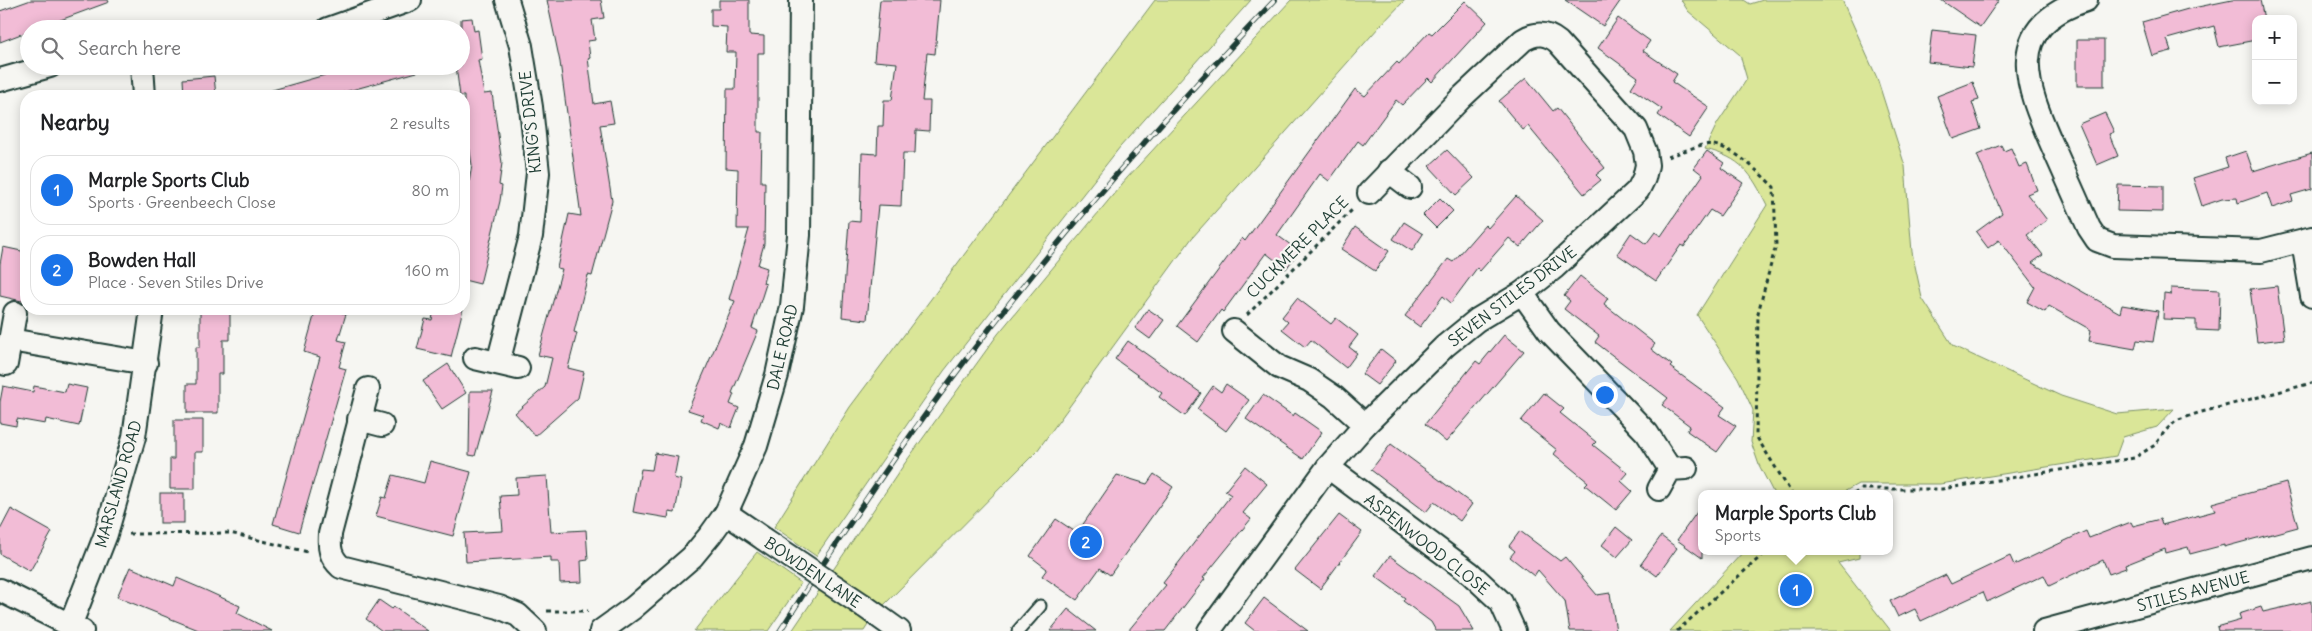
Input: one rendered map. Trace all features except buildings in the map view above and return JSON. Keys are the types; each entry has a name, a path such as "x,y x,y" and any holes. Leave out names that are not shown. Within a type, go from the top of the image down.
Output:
{"street":[{"path":"353,20 410,0"},
{"name":"KING'S DRIVE","path":"475,358 508,365 531,236 538,173 521,46 507,0"},
{"name":"DALE ROAD","path":"599,621 633,608 692,557 726,513 756,446 777,375 792,306 799,235 802,0"},
{"path":"2086,0 2058,14 2042,25 2031,42 2027,65 2029,85 2036,107 2089,228 2097,240 2113,246 2261,251 2307,240 2312,296"},
{"path":"1369,193 1461,98 1523,40 1542,28 1558,42 1636,129 1645,151 1647,165"},
{"path":"0,80 20,74"},
{"path":"143,75 144,90"},
{"name":"SEVEN STILES DRIVE","path":"1212,630 1328,467 1365,425 1445,346 1477,320 1522,293 1555,267 1638,190 1644,178 1647,165"},
{"path":"1390,171 1410,188"},
{"path":"1522,293 1549,331 1647,433 1678,469 1659,489"},
{"path":"6,364 15,313"},
{"name":"MARSLAND ROAD","path":"76,628 134,437 151,315"},
{"path":"1233,332 1279,367 1309,380 1334,397 1365,425"},
{"path":"10,340 146,363"},
{"path":"368,389 330,534 329,547 333,559 341,567 500,607 518,616 535,631"},
{"path":"359,419 382,425"},
{"name":"ASPENWOOD CLOSE","path":"1328,467 1470,573 1501,602 1514,631"},
{"name":"BOWDEN LANE","path":"726,513 899,631"},
{"name":"STILES AVENUE","path":"2044,631 2069,628 2312,558"},
{"path":"0,590 76,628"}],"lane":[{"path":"1018,631 1040,606"}],"path":[{"path":"1647,165 1703,144 1723,148 1739,156 1774,187 1776,245 1758,313 1756,436 1790,490"},
{"name":"CUCKMERE PLACE","path":"1233,332 1369,193"},
{"path":"1860,490 1942,489 2134,458 2155,445 2165,431 2176,421 2198,413 2312,383"},
{"path":"106,534 230,534 333,559"},
{"path":"1677,631 1762,555"},
{"path":"544,610 599,621"}],"green space":[{"path":"1155,0 1251,0 1120,147 944,371 816,556 774,527 850,407"},
{"path":"1291,0 1405,0 1192,238 1037,451 875,614 864,631 792,631 905,463 998,334 1127,178"},
{"path":"1681,0 1744,0 1750,4 1763,0 1842,0 1877,78 1905,166 1912,252 1922,298 1953,346 2061,396 2117,414 2174,409 2157,427 2123,437 2116,456 1940,484 1858,484 1847,490 1772,490 1759,465 1751,442 1753,410 1738,378 1697,315 1767,205 1756,184 1744,168 1728,157 1705,149 1717,124 1747,79 1740,55 1688,11"},
{"path":"757,552 801,583 768,631 694,631"},
{"path":"1740,555 1859,555 1859,558 1838,563 1891,631 1670,631"}],"railway":[{"path":"780,631 890,464 978,343 1073,226 1139,149 1275,0"}],"place":[{"name":"Bowden Hall","path":"1086,542"},
{"name":"Marple Sports Club","path":"1796,590"}]}
